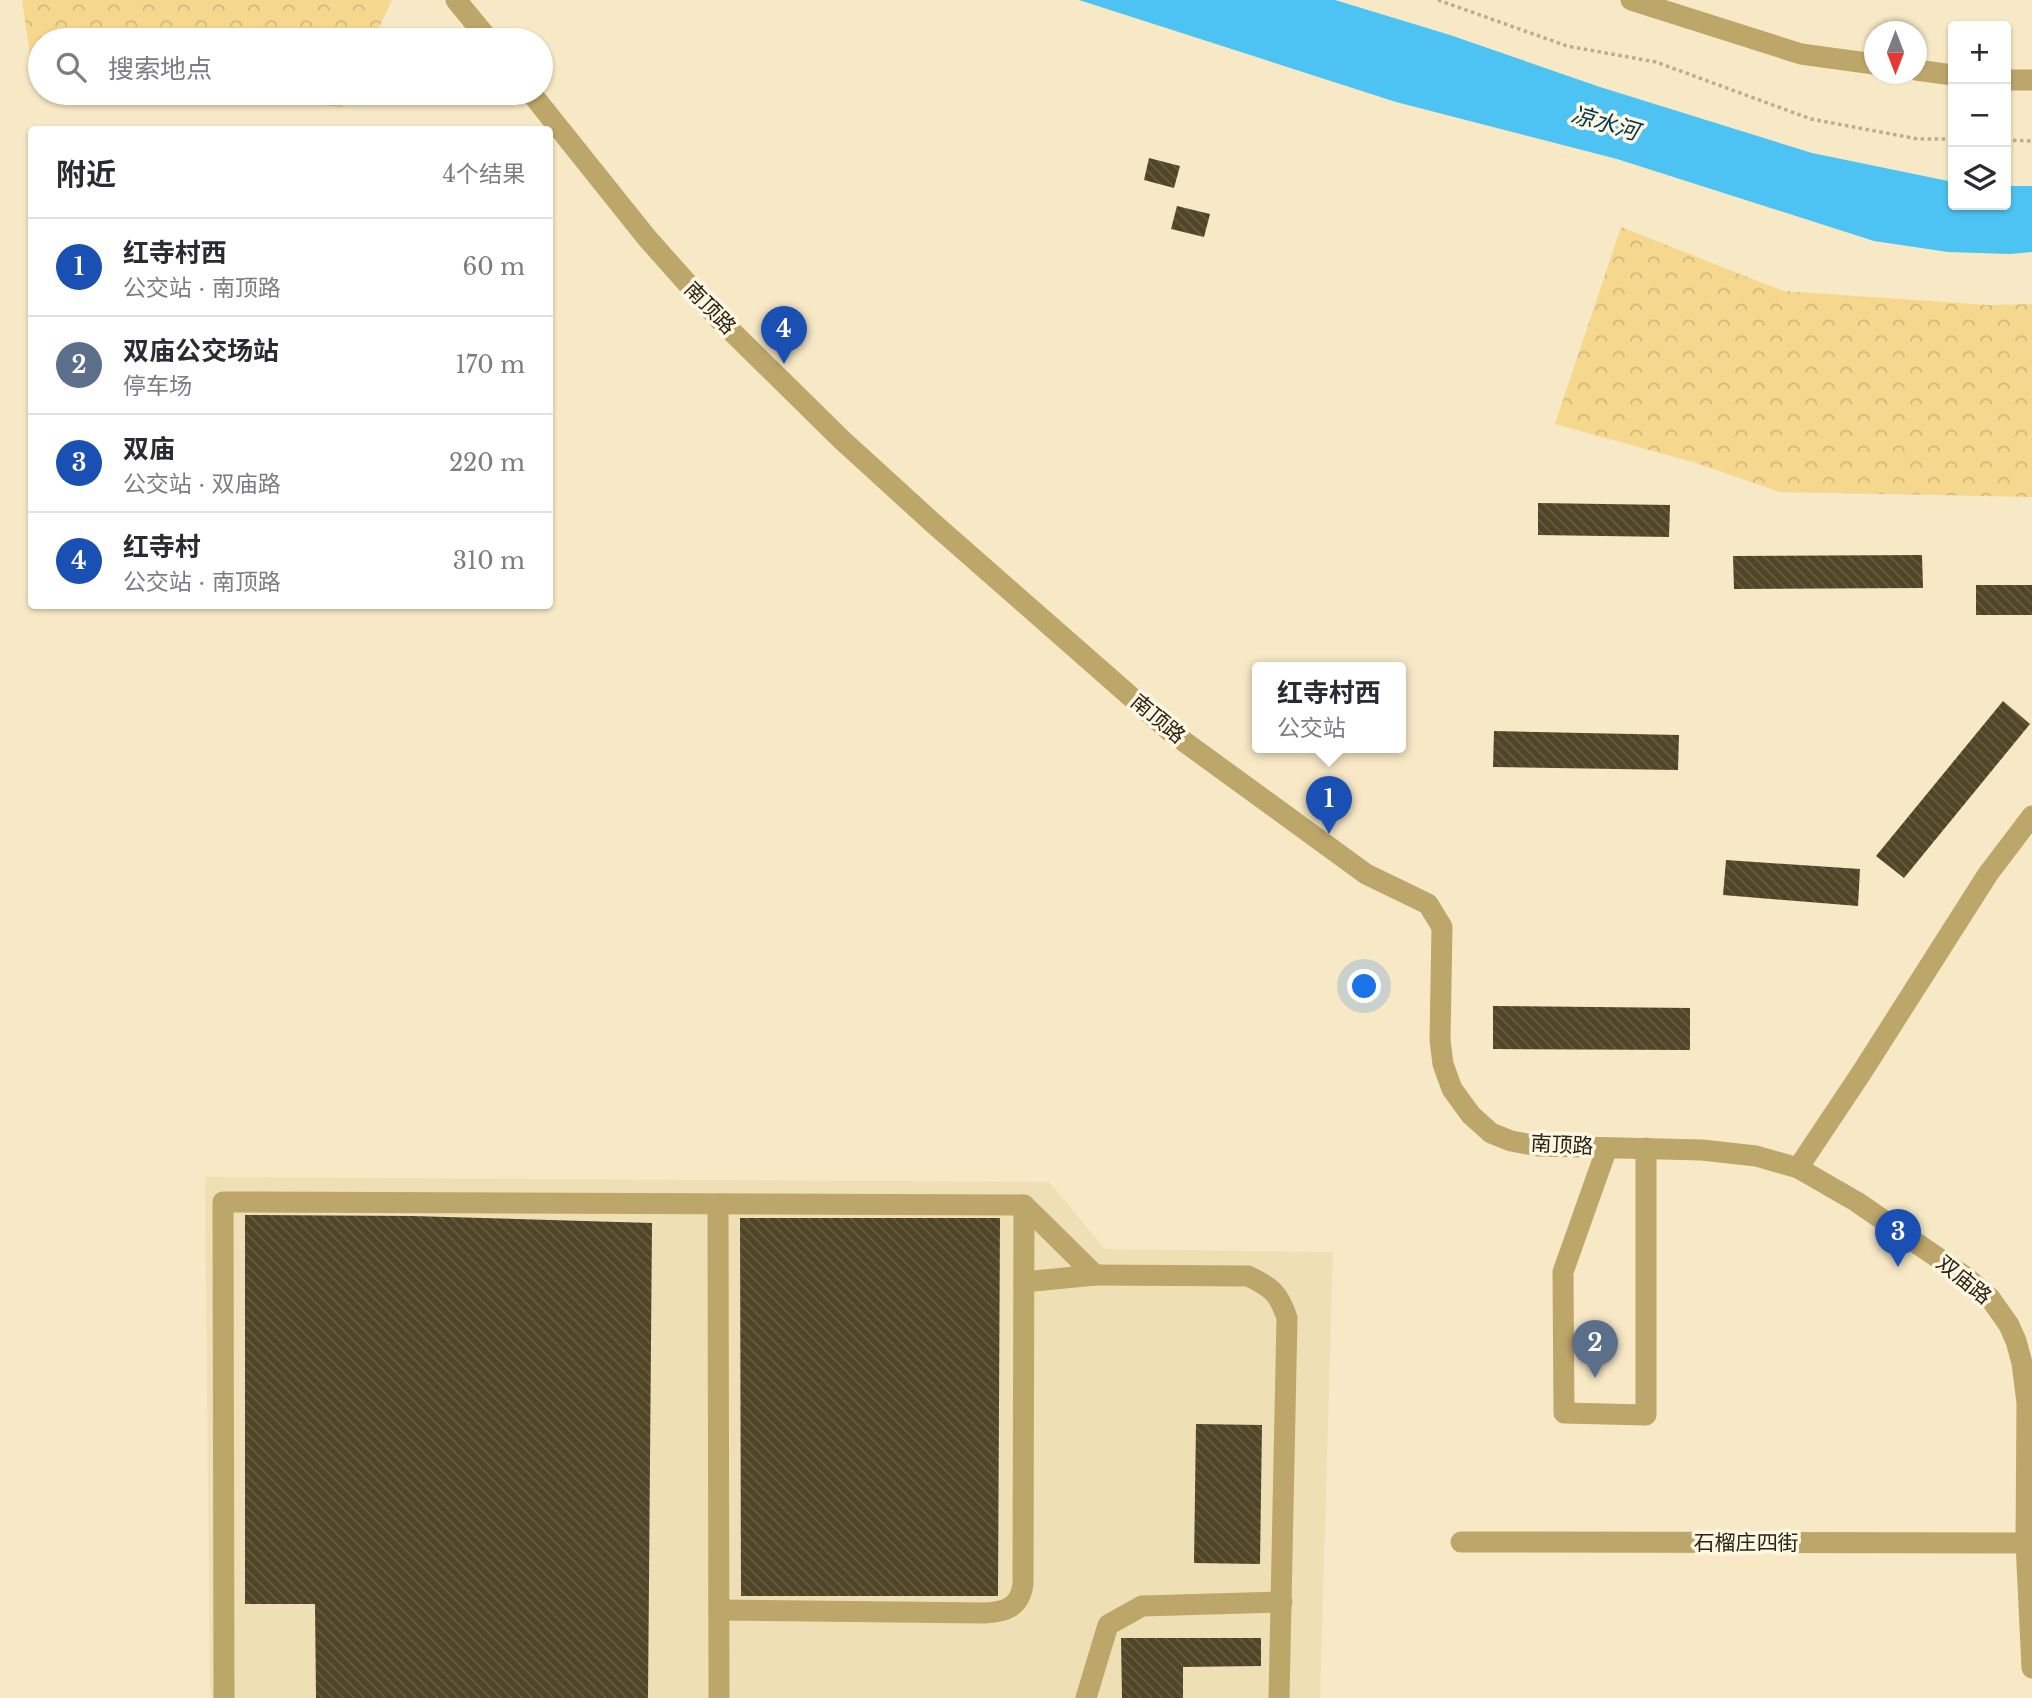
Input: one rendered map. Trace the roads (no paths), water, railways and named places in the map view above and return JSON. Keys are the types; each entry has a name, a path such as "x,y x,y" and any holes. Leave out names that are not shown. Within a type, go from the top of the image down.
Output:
{"street":[{"path":"456,0 479,28"},
{"path":"1631,0 1801,54 1864,63"},
{"path":"1927,71 1948,74"},
{"path":"2011,80 2032,80"},
{"name":"南顶路","path":"541,105 647,238 719,319 842,440 933,523 1171,732 1366,874 1428,904 1442,927 1440,1040 1443,1064 1452,1089 1471,1115 1491,1133 1511,1141 1538,1146 1720,1152 1756,1156 1798,1168"},
{"path":"1798,1168 1988,874 2032,816"},
{"path":"1607,1147 1563,1272 1564,1413 1646,1415 1646,1148"},
{"name":"双庙路","path":"1798,1168 1857,1202 1966,1278 1990,1298 2009,1325 2022,1363 2027,1404 2032,1668"},
{"path":"224,1698 223,1202 1024,1206 1095,1275"},
{"path":"718,1204 719,1698"},
{"path":"719,1610 985,1613 1008,1610 1017,1603 1023,1584 1024,1206"},
{"path":"1024,1282 1095,1275 1248,1276 1266,1285 1281,1300 1287,1318 1279,1698"},
{"name":"石榴庄四街","path":"1461,1542 2029,1543"},
{"path":"1086,1698 1108,1625 1142,1606 1282,1602"}],"water":[{"name":"凉水河","path":"1079,0 1335,0 1812,153 1948,181 1948,210 2011,210 2011,186 2032,186 2032,252 1948,252 1874,241 1617,159 1396,102"}],"place":[{"name":"红寺村","path":"784,364"},
{"name":"红寺村西","path":"1329,834"},
{"name":"双庙","path":"1898,1267"},
{"name":"双庙公交场站","path":"1595,1378"}]}
